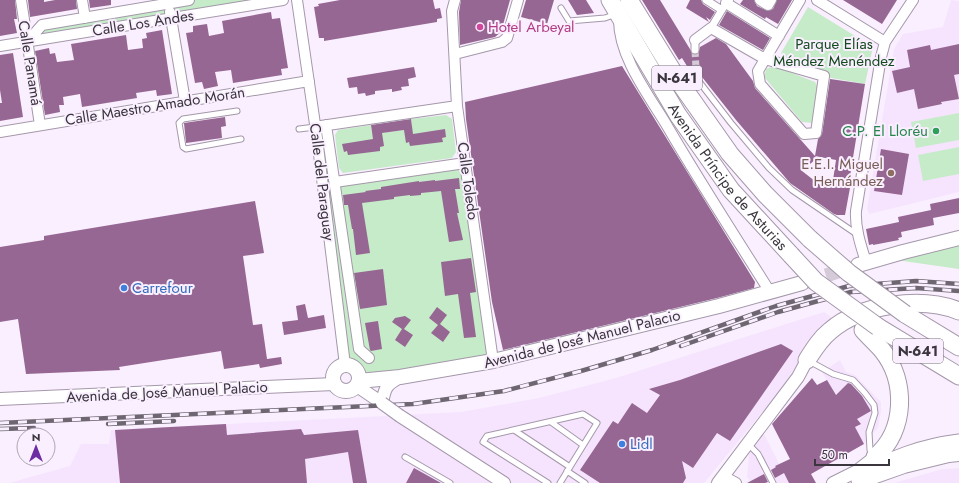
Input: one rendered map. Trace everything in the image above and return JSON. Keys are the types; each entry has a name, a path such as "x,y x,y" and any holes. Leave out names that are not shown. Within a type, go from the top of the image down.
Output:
{"highway":[{"name":"Avenida Príncipe de Asturias","path":"629,0 690,76 730,154 765,194 810,239 849,273 905,314 959,348"},
{"name":"Avenida Príncipe de Asturias","path":"614,7 678,115 731,190 790,255 809,282 870,328 959,376"},
{"path":"807,360 818,342 830,330 865,311 896,305 926,304 947,306 959,311"},
{"path":"870,328 897,377 900,403 899,417 888,441 881,452 874,457"},
{"path":"858,482 870,472 908,455 935,446 959,443"}],"main road":[{"path":"862,263 959,236"},
{"name":"Avenida de José Manuel Palacio","path":"358,384 493,361 809,282"},
{"path":"339,366 352,366 357,370 359,377 358,384 351,390 345,392 338,389 332,378 334,371 339,366"}],"street":[{"name":"Calle Panamá","path":"21,0 40,125"},
{"path":"82,0 85,18"},
{"name":"Calle Los Andes","path":"27,42 42,25 168,2 189,0"},
{"name":"Calle Los Andes","path":"0,46 283,0"},
{"name":"Calle del Paraguay","path":"296,0 309,81 345,365"},
{"name":"Calle Toledo","path":"455,0 452,11 457,106 493,361"},
{"path":"455,54 502,42 507,38 518,0"},
{"path":"706,0 725,4 779,36"},
{"path":"760,0 768,5 771,0"},
{"path":"711,28 765,60 824,76 816,133 804,134 760,84 758,71 765,60 800,0"},
{"path":"817,0 884,42"},
{"path":"862,263 856,222 856,211 881,57 884,42 913,0"},
{"path":"168,2 185,101"},
{"path":"695,50 694,40 711,28 725,4"},
{"path":"614,7 626,57 691,166 770,292"},
{"name":"Calle Maestro Amado Morán","path":"0,132 309,81"},
{"path":"315,127 457,106"},
{"name":"Calle del Paraguay","path":"326,125 359,349 369,358"},
{"path":"335,182 465,163"},
{"path":"736,483 721,480 798,378 807,360"},
{"path":"382,403 389,383 400,377"},
{"name":"Avenida de José Manuel Palacio","path":"0,399 334,384"},
{"path":"358,384 400,416 504,483"},
{"path":"858,482 875,478 904,467 959,455"},
{"path":"833,483 857,471 874,457"}],"lane":[{"path":"561,8 569,21 605,18 614,7"},
{"name":"Avenida Príncipe de Asturias","path":"690,76 769,168 792,190 858,236"},
{"path":"237,111 183,119 179,123 181,144 186,149 241,139"},
{"path":"299,129 315,127"},
{"path":"807,360 833,374 853,380 874,405 875,413 869,432 870,450 874,457"},
{"path":"548,483 483,442 487,436 583,414 597,423 560,483"},
{"path":"551,422 583,445"},
{"path":"514,430 585,483"},
{"path":"747,444 758,454 773,483"},
{"path":"405,458 450,483"}],"shaded area":[{"path":"951,0 959,1 959,192 869,214 867,209 894,49 903,34 943,27"},
{"path":"824,312 833,318 832,322 816,335 783,387 704,483 9,483 70,466 81,444 109,444 111,430 461,412 539,398 616,378"},
{"path":"840,360 846,372 855,375 881,402 878,428 864,444 822,372"},
{"path":"764,434 789,483 752,483 747,477 749,455"},
{"path":"959,468 959,483 894,483 943,469"}],"green space":[{"path":"189,0 283,0 27,42 42,25"},
{"name":"Parque Elías Méndez Menéndez","path":"808,7 873,47 865,84 826,77 802,67 802,63 785,58 781,53"},
{"path":"774,66 815,82 818,87 812,123 802,122 765,78 766,69"},
{"name":"C.P. El Lloréu","path":"959,113 959,140 916,148 911,122"},
{"path":"446,115 452,119 456,152 452,158 343,173 339,168 335,135 338,130 371,125 372,134 412,129 411,119"},
{"path":"326,125 335,182 465,163 493,361 359,377 357,370 349,365 315,127"},
{"name":"C.P. El Lloréu","path":"959,147 959,174 923,181 918,155"},
{"path":"959,245 959,269 896,260"}],"building":[{"path":"0,0 15,0 17,19 14,19 17,33 0,36"},
{"path":"28,0 44,0 44,2 55,0 76,0 77,9 30,17"},
{"path":"89,0 111,0 111,5 90,8"},
{"path":"340,0 433,0 435,9 440,8 442,18 437,19 437,22 324,41 324,38 319,38 314,7 319,6 318,4"},
{"name":"Hotel Arbeyal","path":"461,0 510,0 501,32 495,37 460,45 459,12"},
{"path":"526,0 554,0 547,24 521,17"},
{"path":"568,0 586,0 594,13 577,15"},
{"path":"642,0 660,0 693,54 698,54 700,47 716,38 726,44 753,81 755,88 815,156 818,139 822,134 830,79 865,84 845,215 834,214 790,183 736,120 702,77 700,74 701,68 699,65 693,65 690,71 682,58 679,60","holes":["815,156 836,160 833,180 824,180 820,185 802,171 817,158"]},
{"path":"690,0 701,0 703,4 715,12 710,20 706,17 709,22 686,8"},
{"path":"743,0 754,0 757,6 768,11 773,9 777,0 792,0 778,24 766,17 765,19 740,4"},
{"path":"843,0 897,0 882,24"},
{"path":"727,11 770,38 763,50 719,25"},
{"path":"271,12 272,19 280,18 288,68 281,69 282,75 233,83 231,70 215,72 218,86 204,89 202,82 195,83 186,33 193,32 193,26 207,24 209,36 224,33 222,21"},
{"path":"162,30 172,94 157,96 156,90 136,93 137,98 82,107 80,94 63,97 64,105 59,105 60,112 45,115 35,51 49,48 50,54 55,53 57,62 74,60 71,44 126,35 128,50 143,48 142,39 147,38 146,33"},
{"path":"959,44 959,74 954,75 959,99 941,102 942,104 918,109 914,89 897,93 892,71 910,67 907,50 930,45 931,50"},
{"path":"13,53 23,117 0,121 0,103 2,103 0,90 0,55"},
{"path":"622,66 755,282 754,288 503,350 492,302 466,119 465,102"},
{"path":"414,67 416,77 408,79 409,86 401,87 402,90 392,92 392,89 375,91 375,94 366,96 365,93 358,94 357,87 349,88 347,78"},
{"path":"225,117 226,126 221,127 222,138 186,143 184,123"},
{"path":"411,119 413,134 445,129 446,137 442,138 443,142 410,146 409,142 406,143 404,130 382,133 384,146 380,147 380,151 348,155 347,151 344,152 342,144 373,139 371,125"},
{"name":"E.E.I. Miguel Hernández","path":"881,149 909,154 902,195 874,191"},
{"path":"459,178 460,189 455,189 459,213 457,213 463,240 449,242 441,191 421,193 421,195 394,197 394,199 362,203 370,253 356,255 348,205 344,205 343,195 366,192 365,191 381,189 381,187 419,181"},
{"path":"959,198 959,213 933,218 934,225 901,232 902,237 898,238 899,240 869,245 866,229 899,222 898,217 931,210 930,204"},
{"name":"Carrefour","path":"255,201 264,253 243,256 253,325 262,324 267,359 281,357 282,364 260,368 259,364 224,369 221,351 119,367 120,370 26,374 18,319 0,322 0,247 44,240 44,236"},
{"path":"471,258 476,292 470,293 476,337 464,338 458,294 445,296 441,262"},
{"path":"383,269 387,305 360,309 354,273"},
{"path":"305,304 308,318 324,315 326,328 284,335 282,322 298,320 296,306"},
{"path":"437,307 447,315 440,324 450,332 443,342 431,333 438,325 429,318"},
{"path":"405,316 411,320 404,329 413,335 405,347 395,340 402,329 392,322 395,318"},
{"path":"378,321 382,349 371,351 365,323"},
{"path":"781,344 793,351 730,441 717,433 693,468 682,461 686,478 683,483 600,483 580,470 613,421 618,424 632,403 647,413 660,395 649,389 680,380"},
{"path":"812,378 817,385 827,380 836,395 848,383 851,384 862,396 871,411 857,419 861,424 855,427 864,444 811,474 816,483 789,483 784,473 775,478 771,470 776,467 775,466 790,459 772,424"},
{"path":"226,424 227,435 301,429 304,435 358,430 367,483 353,483 348,452 305,459 307,483 120,483 115,430"},
{"path":"414,468 441,483 406,483"},
{"path":"764,474 768,482 747,483"}],"tunnel":[{"path":"695,50 696,69"},
{"path":"806,282 852,267"}],"railway":[{"path":"0,423 413,404 504,391 581,371 652,350 776,306 849,286 916,281 959,284"},
{"path":"681,346 778,312 851,292 916,288 959,291"},
{"path":"108,424 174,421"},
{"path":"0,429 16,429"}],"place":[{"name":"Hotel Arbeyal","path":"480,27"},
{"name":"C.P. El Lloréu","path":"936,131"},
{"name":"E.E.I. Miguel Hernández","path":"891,173"},
{"name":"Carrefour","path":"124,288"},
{"name":"Lidl","path":"622,444"}]}
